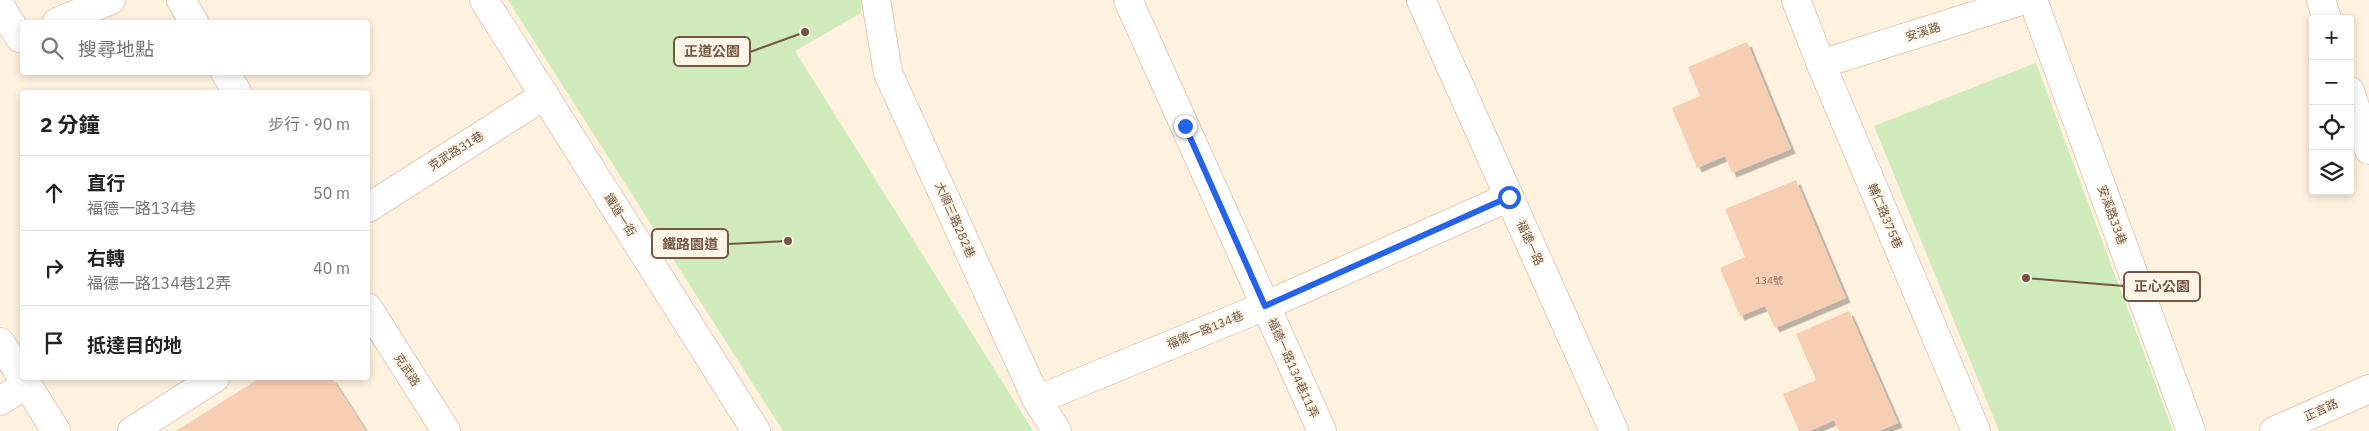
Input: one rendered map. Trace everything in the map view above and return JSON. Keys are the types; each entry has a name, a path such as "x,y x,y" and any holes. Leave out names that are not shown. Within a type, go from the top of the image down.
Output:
{"street":[{"path":"62,20 111,0"},
{"path":"181,0 193,20"},
{"name":"鐵道一街","path":"484,0 756,431"},
{"name":"大順三路282巷","path":"876,0 888,74 1037,400 1057,431"},
{"name":"福德一路134巷11弄","path":"1128,0 1322,431"},
{"name":"輔仁路375巷","path":"1796,0 1821,64 1976,431"},
{"name":"安溪路","path":"1821,64 2024,0"},
{"name":"安溪路33巷","path":"2033,0 2191,431"},
{"path":"2321,0 2326,15"},
{"name":"福德一路","path":"1429,3 1509,197 1614,431"},
{"path":"0,6 14,42"},
{"path":"227,75 236,90"},
{"name":"克武路31巷","path":"370,207 545,95"},
{"path":"2354,103 2369,150"},
{"name":"福德一路134巷","path":"1037,400 1265,306 1509,197"},
{"name":"克武路","path":"370,311 446,431"},
{"path":"0,342 20,374"},
{"path":"0,401 24,380 56,431"},
{"path":"132,431 212,380"},
{"name":"正言路","path":"2274,431 2369,390"}],"green space":[{"path":"508,0 862,0 861,13 795,51 1033,431 783,431"},
{"path":"2036,63 2173,431 1999,431 1874,126"}],"building":[{"path":"1747,42 1791,149 1732,173 1725,156 1697,168 1672,108 1700,96 1688,67"},
{"path":"1796,180 1846,298 1775,328 1765,306 1740,316 1720,268 1745,257 1725,209"},
{"path":"1849,311 1898,423 1879,431 1839,431 1834,420 1810,431 1799,431 1783,394 1816,380 1796,334"},
{"path":"257,380 333,380 366,431 176,431"}],"place":[{"name":"正道公園","path":"805,32"},
{"name":"鐵路園道","path":"788,241"},
{"name":"正心公園","path":"2026,278"}],"route":[{"path":"1185,126 1265,306 1509,197"}]}
